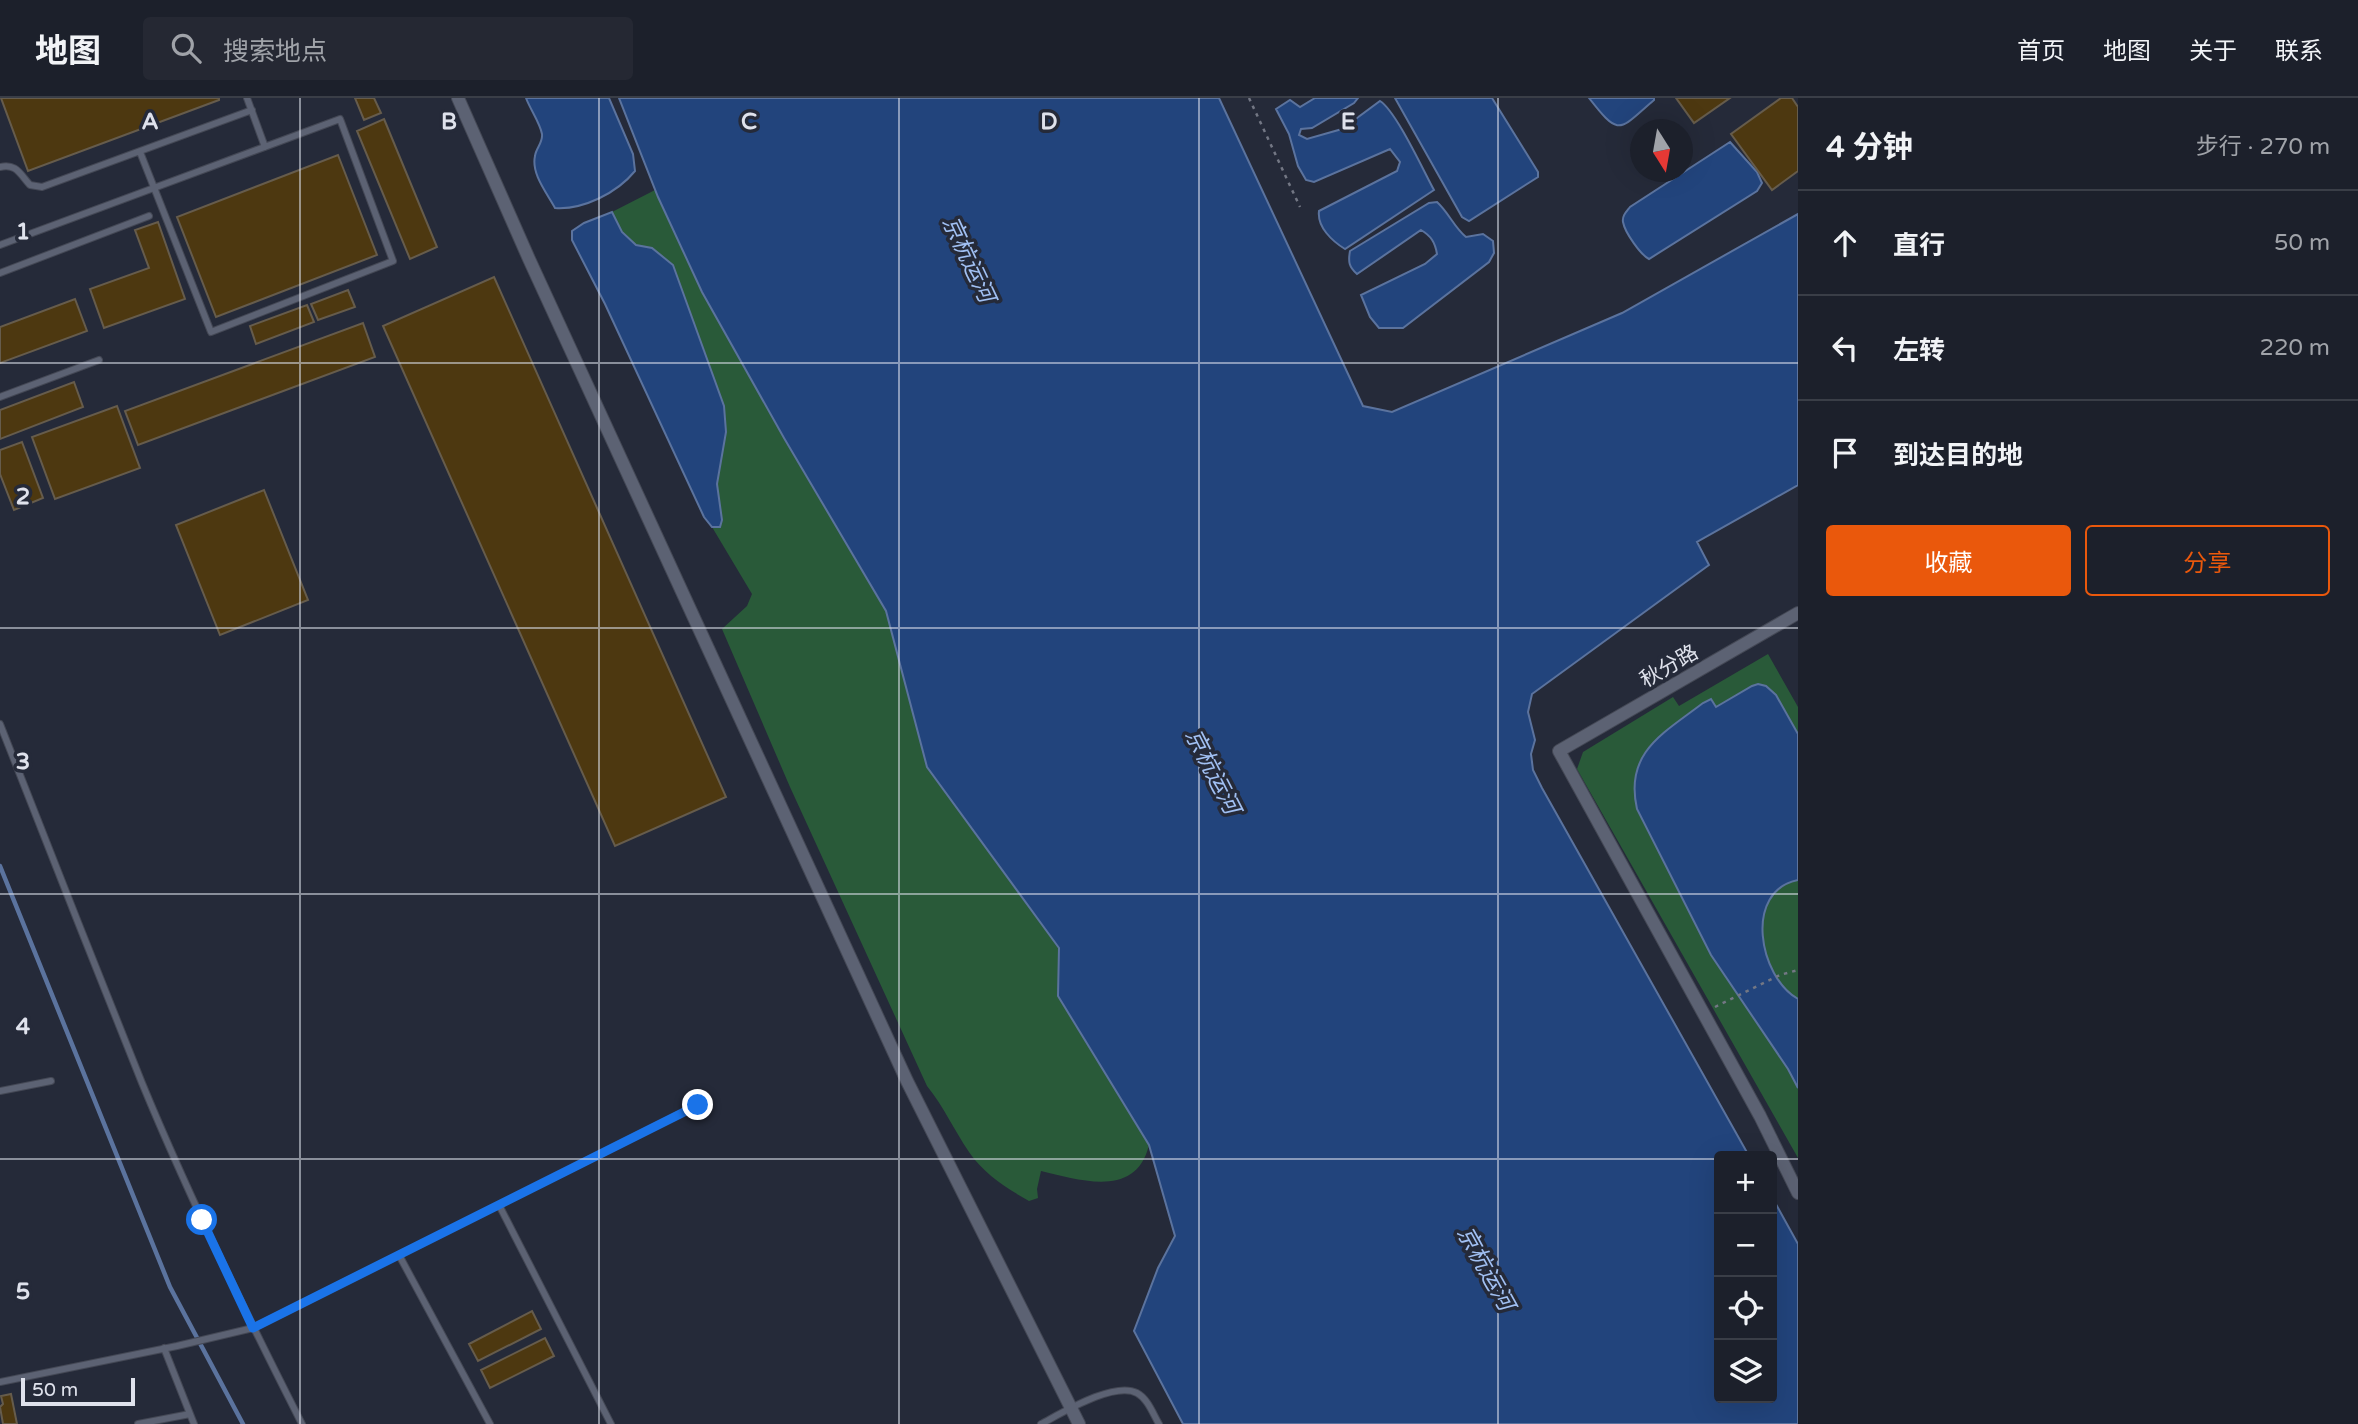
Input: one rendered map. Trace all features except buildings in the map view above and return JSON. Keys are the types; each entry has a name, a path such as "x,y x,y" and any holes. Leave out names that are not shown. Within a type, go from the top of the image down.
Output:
{"street":[{"path":"458,98 535,272 907,1082 1079,1424"},
{"name":"秋分路","path":"1703,1013 1559,751 1798,613"},
{"path":"1703,1013 1760,1116 1798,1193"}],"lane":[{"path":"247,98 265,147"},
{"path":"0,167 15,167 30,185 42,187 252,110"},
{"path":"0,245 155,188 340,119 393,261 211,332 155,188 140,152"},
{"path":"0,273 149,216"},
{"path":"0,397 99,360"},
{"path":"0,724 143,1085 253,1328 302,1424"},
{"path":"0,1091 51,1082"},
{"path":"0,1382 253,1328 698,1105"},
{"path":"499,1205 611,1424"},
{"path":"399,1255 490,1424"},
{"path":"164,1348 194,1424"},
{"path":"1041,1424 1113,1391 1129,1390 1145,1399 1159,1424"},
{"path":"138,1424 190,1414"}],"path":[{"path":"1249,98 1300,208"},
{"path":"1703,1013 1780,975 1798,970"}],"green space":[{"path":"655,190 702,292 886,611 927,767 1059,948 1058,996 1149,1145 1142,1162 1132,1173 1105,1182 1041,1171 1038,1198 1029,1201 981,1167 927,1086 790,787 722,629 747,606 752,594 712,527 719,527 722,520 717,484 726,432 724,406 673,265 652,248 636,245 622,232 612,212"},
{"path":"1768,654 1798,707 1798,1158 1577,769 1583,752 1673,697 1679,706"}],"water":[{"path":"526,98 609,98 633,154 635,171 619,186 599,198 577,206 555,208 535,170 535,156 542,134"},
{"name":"京杭运河","path":"619,98 1219,98 1363,406 1392,412 1622,313 1798,214 1798,485 1697,542 1709,565 1532,694 1528,712 1535,740 1531,754 1533,770 1746,1151 1714,1151 1714,1403 1777,1403 1777,1206 1798,1244 1798,1424 1183,1424 1134,1331 1158,1268 1175,1236 1149,1145 1058,996 1059,948 927,767 886,611 702,292 658,197"},
{"path":"1315,98 1358,98 1312,128 1301,129 1299,135 1307,139 1342,129 1380,101 1394,116 1434,190 1345,249 1326,233 1320,223 1319,211 1397,171 1400,162 1390,149 1314,182 1306,180 1298,166 1289,134 1276,109 1290,100 1300,107"},
{"path":"1395,98 1492,98 1538,172 1538,177 1469,221 1462,217"},
{"path":"1589,98 1654,98 1633,118 1620,125 1614,124"},
{"path":"1730,142 1757,172 1762,183 1757,191 1649,259 1624,227 1624,216 1630,207 1668,182 1693,182 1693,166"},
{"path":"1437,202 1466,237 1483,234 1493,241 1494,253 1489,262 1403,328 1379,328 1370,317 1361,295 1425,264 1437,254 1435,246 1430,237 1421,230 1357,274 1350,264 1350,251 1429,203"},
{"path":"612,212 622,232 636,245 652,248 673,265 724,406 726,432 717,484 722,520 720,527 712,527 704,517 605,304 572,240 572,231"},
{"path":"1758,684 1766,686 1776,695 1798,734 1798,880 1781,887 1769,900 1763,935 1766,955 1774,973 1798,999 1798,1088 1711,955 1637,809 1635,789 1636,773 1642,758 1662,735 1703,703 1711,699 1716,707"}],"waterway":[{"path":"0,866 170,1287 243,1424"}],"route":[{"path":"202,1220 253,1328 698,1105"}]}
